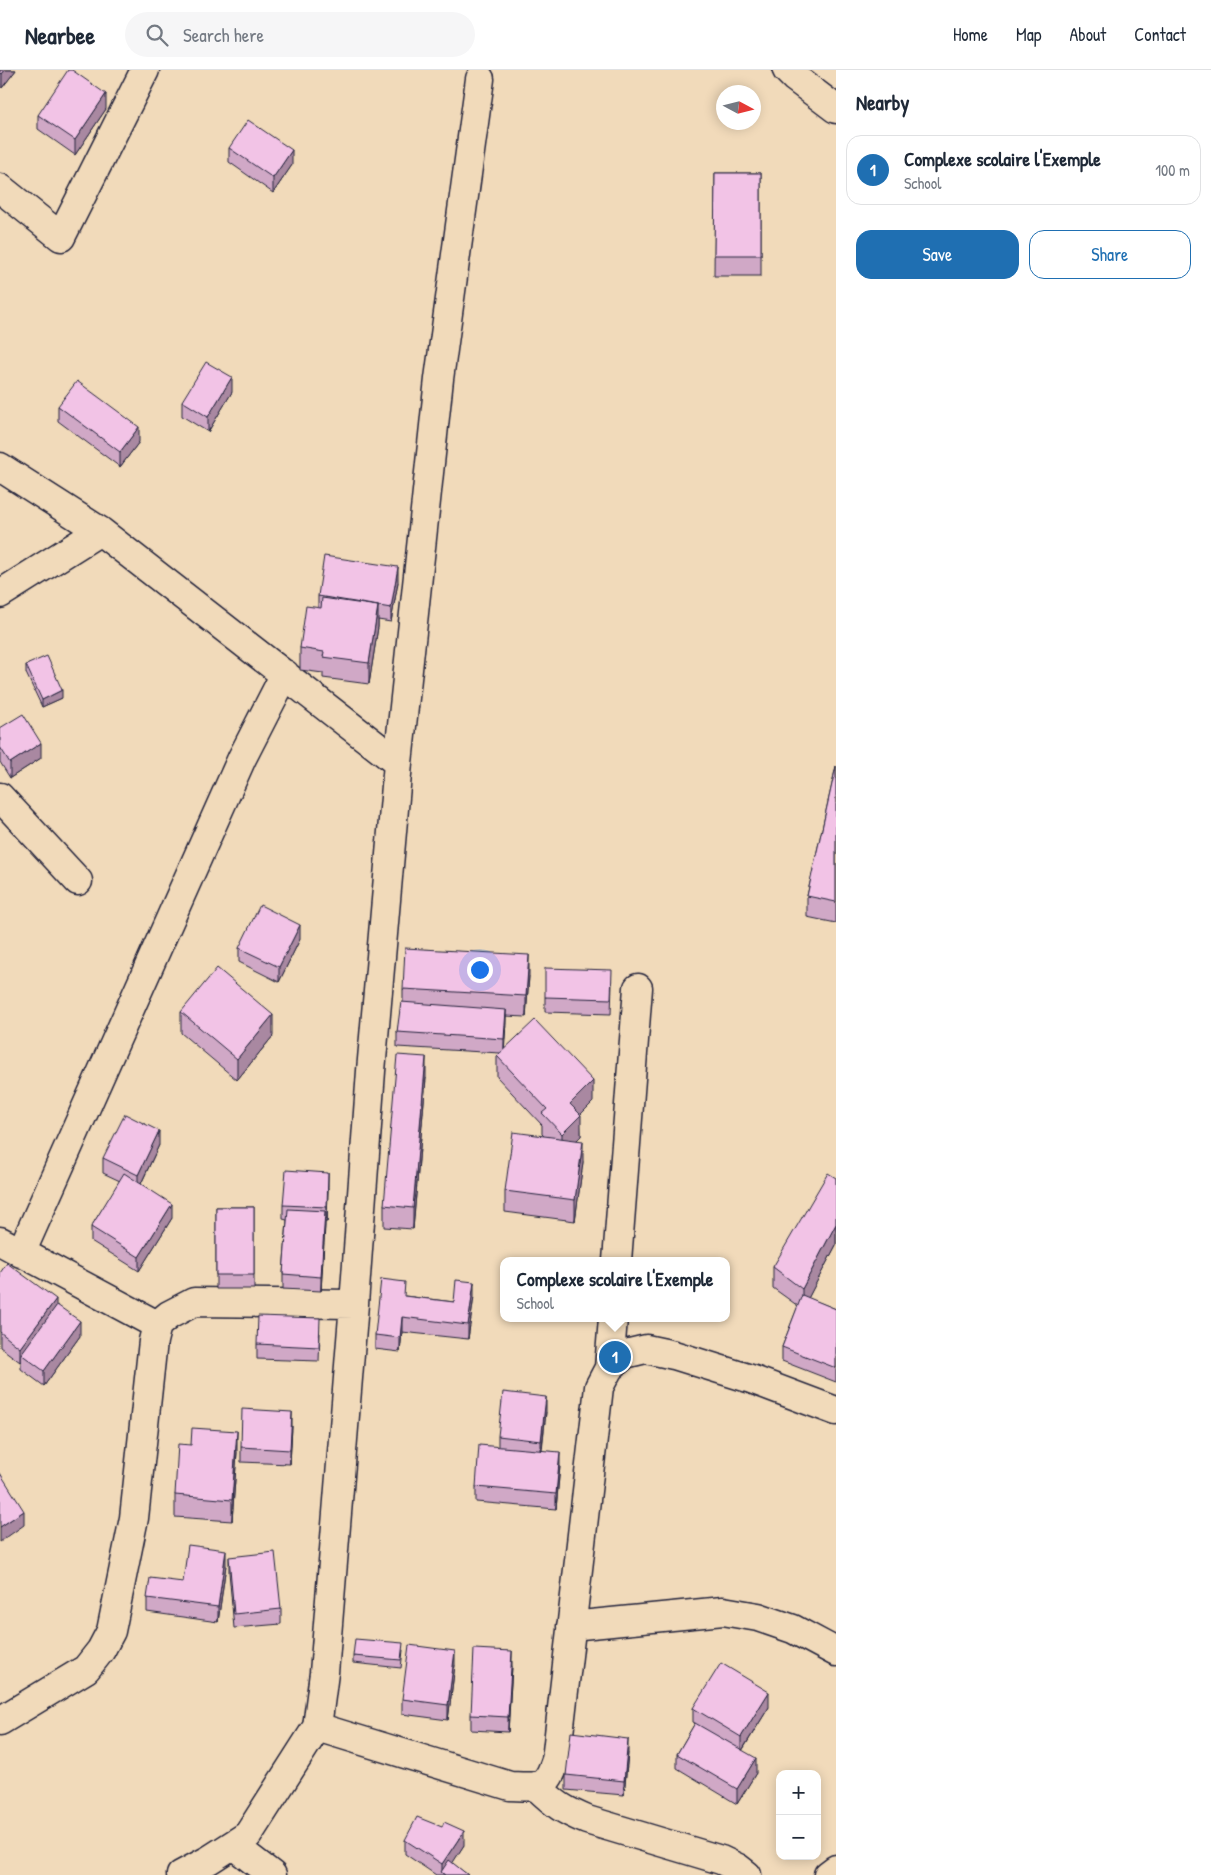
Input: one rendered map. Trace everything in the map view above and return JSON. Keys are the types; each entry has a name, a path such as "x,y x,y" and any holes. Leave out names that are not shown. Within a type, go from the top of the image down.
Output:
{"street":[{"path":"0,188 61,237 145,70"},
{"path":"787,70 836,109"},
{"path":"181,1875 248,1835 317,1727 324,1672 371,1071 398,763 439,379 480,79"},
{"path":"0,467 100,531 398,763"},
{"path":"0,594 100,531"},
{"path":"157,1325 11,1247 242,758 285,674"},
{"path":"0,797 78,881"},
{"path":"617,1257 638,988"},
{"path":"0,1721 86,1669 101,1650 111,1631 134,1518 153,1341 157,1325 168,1315 194,1302 354,1304"},
{"path":"609,1368 612,1322"},
{"path":"317,1727 510,1786 537,1787 550,1778 556,1760 599,1387 609,1368 625,1354 646,1349 674,1355 751,1379 836,1410"},
{"path":"571,1626 723,1611 758,1617 793,1628 836,1652"},
{"path":"537,1787 556,1806 587,1820 721,1860 747,1875"},
{"path":"233,1845 272,1875"},
{"path":"828,1875 836,1869"}],"building":[{"path":"68,70 72,70 106,94 75,140 38,115"},
{"path":"248,120 292,150 273,178 229,148"},
{"path":"715,173 761,173 761,255 714,255"},
{"path":"206,362 232,377 208,417 182,401"},
{"path":"77,381 139,427 120,452 58,406"},
{"path":"324,556 398,567 391,608 318,596"},
{"path":"322,598 378,606 369,663 323,657 324,652 300,648 306,606 321,608"},
{"path":"47,656 62,690 42,700 26,665"},
{"path":"23,714 41,743 10,763 0,747 0,728"},
{"path":"836,766 836,902 807,896"},
{"path":"260,905 300,925 279,967 239,948"},
{"path":"405,948 529,955 526,996 403,989"},
{"path":"217,968 273,1015 237,1059 181,1012"},
{"path":"545,968 612,970 611,999 545,997"},
{"path":"401,1002 506,1010 504,1039 397,1032"},
{"path":"535,1020 593,1081 570,1104 581,1115 562,1134 542,1113 547,1109 497,1056"},
{"path":"397,1055 426,1057 413,1208 384,1205"},
{"path":"125,1114 159,1131 138,1175 103,1158"},
{"path":"513,1132 583,1141 575,1200 505,1191"},
{"path":"286,1170 328,1173 327,1207 283,1205"},
{"path":"124,1173 172,1204 139,1257 91,1227"},
{"path":"828,1173 836,1178 836,1224 802,1289 773,1267"},
{"path":"216,1207 254,1207 254,1275 216,1275"},
{"path":"288,1209 325,1211 321,1277 283,1274"},
{"path":"7,1263 56,1299 20,1348 0,1332 0,1273"},
{"path":"381,1279 405,1282 404,1296 454,1302 456,1280 474,1282 468,1325 402,1317 400,1338 375,1335"},
{"path":"802,1295 836,1309 836,1368 782,1347"},
{"path":"57,1305 80,1321 44,1371 21,1354"},
{"path":"258,1316 320,1318 319,1347 257,1344"},
{"path":"503,1392 546,1397 541,1441 498,1436"},
{"path":"242,1409 292,1412 290,1450 241,1447"},
{"path":"192,1428 237,1431 232,1500 175,1495 178,1444 191,1445"},
{"path":"479,1445 560,1452 556,1494 476,1487"},
{"path":"0,1473 24,1511 0,1527"},
{"path":"188,1545 226,1550 218,1607 147,1598 150,1578 183,1582"},
{"path":"275,1552 281,1609 234,1614 229,1557"},
{"path":"355,1639 403,1643 401,1660 353,1656"},
{"path":"409,1645 455,1651 448,1705 402,1699"},
{"path":"474,1649 512,1651 508,1717 471,1715"},
{"path":"721,1663 769,1692 741,1737 693,1708"},
{"path":"695,1723 756,1758 737,1789 677,1754"},
{"path":"571,1732 628,1739 624,1781 566,1775"},
{"path":"417,1817 442,1827 444,1822 464,1831 442,1864 405,1840"},
{"path":"449,1860 468,1875 445,1875 441,1872"}],"place":[{"name":"Complexe scolaire l'Exemple","path":"615,1357"}]}
